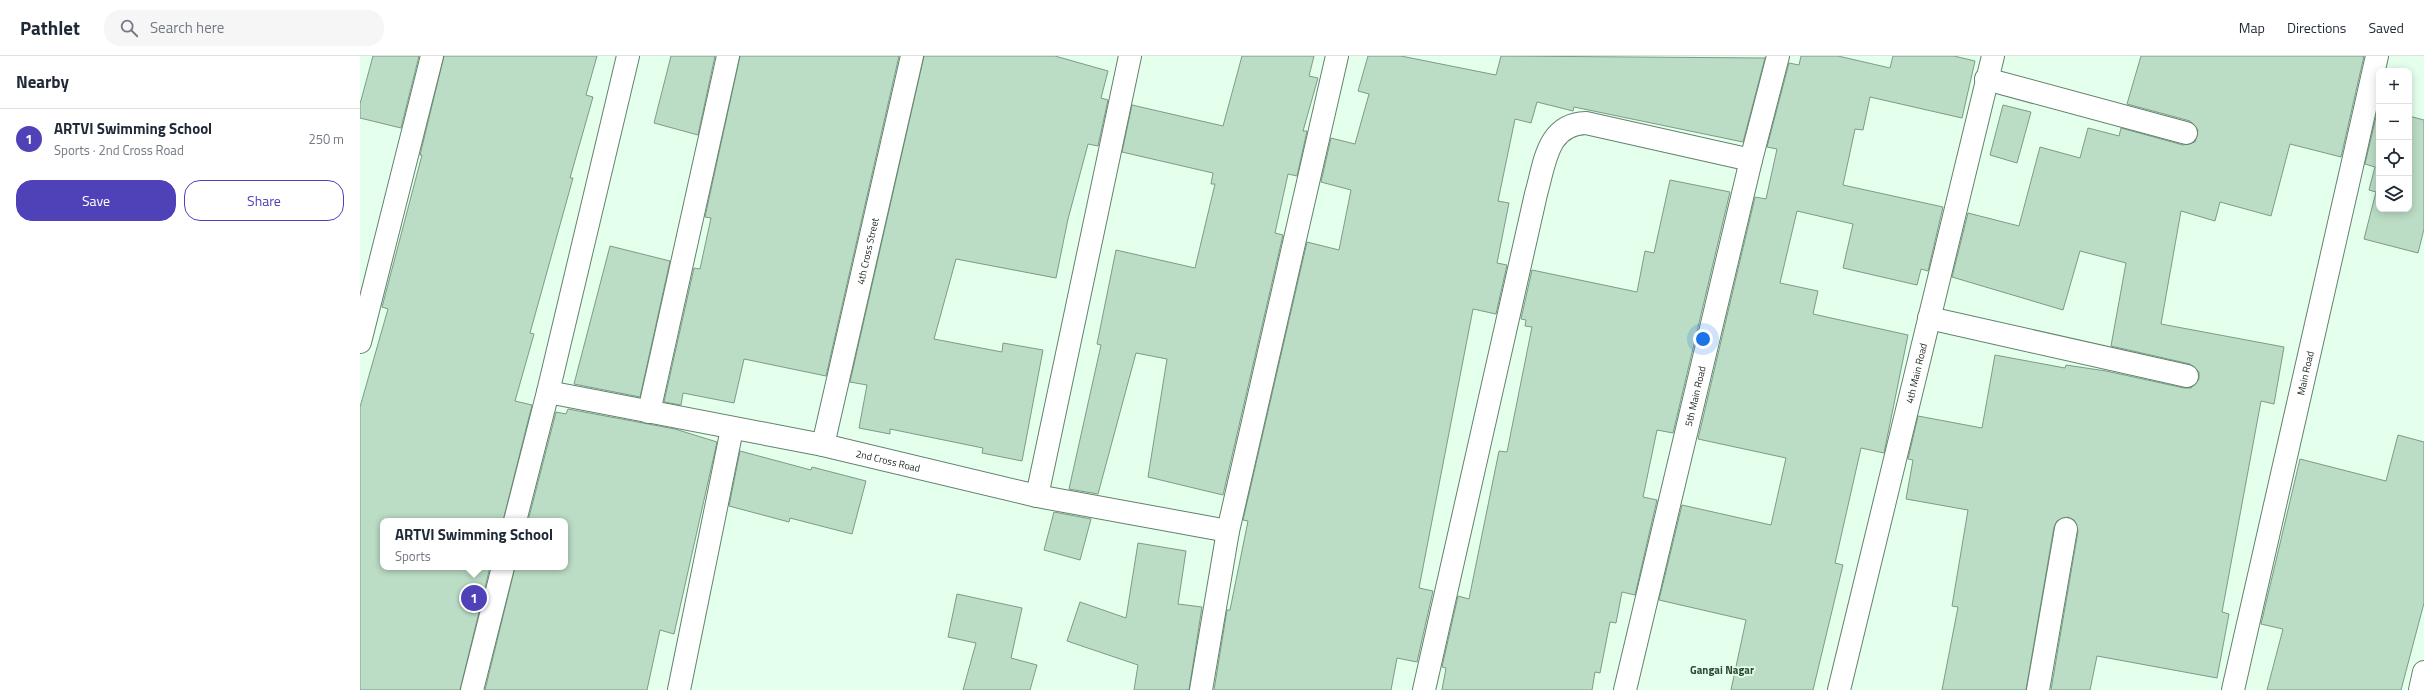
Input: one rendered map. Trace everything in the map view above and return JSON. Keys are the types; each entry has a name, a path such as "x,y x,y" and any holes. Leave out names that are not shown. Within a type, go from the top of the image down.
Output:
{"street":[{"path":"360,342 365,299 432,56"},
{"path":"516,518 548,392 628,56"},
{"path":"648,412 728,56"},
{"name":"4th Cross Street","path":"823,446 912,56"},
{"path":"1037,496 1130,56"},
{"path":"1201,690 1228,532 1337,56"},
{"name":"5th Main Road","path":"1625,690 1751,160 1778,56"},
{"name":"4th Main Road","path":"1839,690 1986,79 1993,56"},
{"name":"Main Road","path":"2233,690 2377,56"},
{"path":"1986,79 2186,133"},
{"path":"1424,690 1536,194 1550,149 1558,132 1573,123 1586,123 1751,160"},
{"path":"1929,318 2188,376"},
{"name":"2nd Cross Road","path":"548,392 823,446 1037,496 1228,532"},
{"path":"679,690 732,429"},
{"path":"2038,690 2066,529"},
{"path":"472,690 502,570"},
{"path":"2420,690 2424,672"}],"building":[{"path":"373,56 419,56 401,128 360,118 360,104"},
{"path":"444,56 597,56 586,95 593,97 570,178 573,178 530,333 534,334 515,401 532,405 504,518 380,518 380,570 489,570 460,690 360,690 360,407 388,309 382,307 422,155 420,155"},
{"path":"671,56 715,56 698,135 654,123"},
{"path":"740,56 899,56 826,376 744,359 734,403 683,393 681,405 664,402 694,268 700,269 711,218 705,217"},
{"path":"924,56 1055,56 1108,71 1101,98 1108,100 1098,146 1088,144 1068,219 1056,278 956,259 934,339 1002,352 1003,343 1043,350 1022,461 982,453 983,448 890,429 890,434 859,428 867,385 850,382"},
{"path":"1242,56 1314,56 1309,76 1318,78 1303,131 1307,131 1297,176 1288,174 1275,233 1283,235 1223,495 1148,477 1167,359 1136,353 1098,494 1069,489 1101,345 1097,344 1116,250 1195,268 1215,184 1211,184 1213,173 1122,152 1132,105 1223,126"},
{"path":"1368,56 1401,56 1496,75 1501,56 1765,58 1743,142 1574,107 1573,111 1537,102 1531,123 1515,119 1498,201 1509,203 1497,263 1507,265 1496,314 1473,309 1419,588 1433,591 1417,662 1397,658 1391,690 1214,690 1227,610 1230,610 1248,521 1243,520 1307,242 1339,250 1351,190 1321,182 1331,138 1355,144 1369,94 1358,91"},
{"path":"1801,56 1838,56 1890,68 1893,56 1954,56 1975,61 1962,118 1870,97 1863,130 1855,129 1843,185 1943,207 1928,271 1921,269 1917,285 1843,268 1853,224 1797,211 1780,283 1818,291 1813,314 1908,335 1884,453 1861,448 1835,563 1843,565 1813,690 1731,690 1746,620 1659,600 1682,505 1771,525 1786,458 1698,439 1755,197 1766,199 1777,149 1767,147 1789,63 1799,65"},
{"path":"2141,56 2364,56 2341,157 2290,144 2271,216 2220,202 2215,221 2181,211 2161,324 2284,347 2274,404 2261,401 2222,612 2229,614 2217,678 2097,656 2090,690 2051,690 2078,531 2074,520 2068,517 2057,521 2054,527 2026,690 1942,690 1958,607 1952,606 1968,510 1906,499 1913,460 1908,459 1918,416 1982,428 1995,355 2065,368 2066,365 2106,371 2184,388 2191,388 2199,379 2199,372 2190,364 2111,346 2126,263 2080,251 2063,310 1952,277 1968,213 2019,226 2040,147 2080,158 2088,128 2119,136 2121,128 2183,145 2195,142 2198,130 2190,121 2127,104"},
{"path":"2003,105 2031,112 2017,163 1990,155"},
{"path":"2376,117 2376,192 2369,190 2375,167 2365,164"},
{"path":"2412,117 2424,120 2424,229 2418,253 2364,239 2376,192 2376,212 2412,212"},
{"path":"1670,180 1730,192 1673,433 1657,430 1643,497 1657,500 1635,595 1622,592 1616,623 1610,622 1600,673 1595,672 1592,690 1442,690 1446,668 1442,667 1458,596 1469,599 1499,451 1507,452 1532,327 1525,326 1526,320 1521,319 1532,270 1637,292 1645,251 1654,253"},
{"path":"610,246 670,261 640,397 574,384"},
{"path":"568,409 675,429 717,442 674,634 660,630 647,690 485,690 514,570 568,570 568,518 529,518 556,412 566,414"},
{"path":"2398,435 2424,442 2424,603 2401,690 2267,690 2283,629 2261,624 2300,459 2386,481"},
{"path":"740,451 811,470 812,467 866,481 852,534 790,518 789,522 729,506"},
{"path":"1054,512 1091,519 1080,560 1044,550"},
{"path":"1138,543 1186,551 1178,604 1202,607 1189,690 1134,690 1138,665 1067,641 1080,602 1126,618"},
{"path":"957,594 1022,608 1011,658 1037,665 1030,690 963,690 976,643 948,637"}],"place":[{"name":"ARTVI Swimming School","path":"474,598"}],"district":[{"name":"Gangai Nagar","path":"1722,670"}]}
